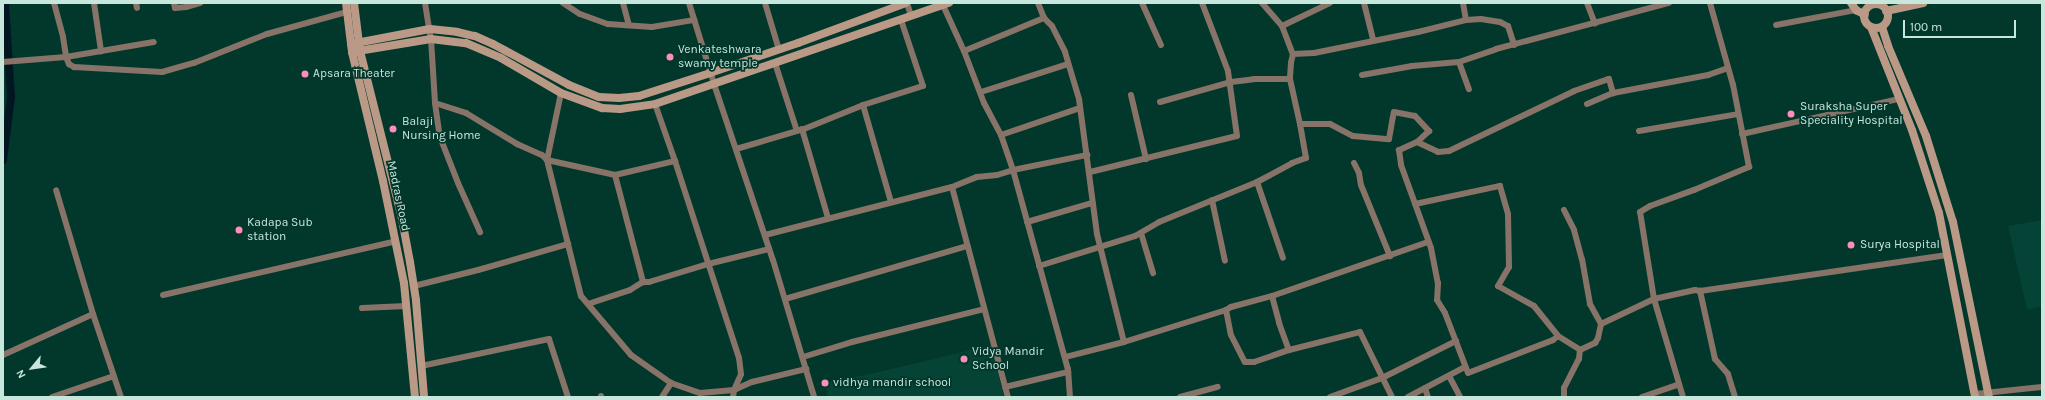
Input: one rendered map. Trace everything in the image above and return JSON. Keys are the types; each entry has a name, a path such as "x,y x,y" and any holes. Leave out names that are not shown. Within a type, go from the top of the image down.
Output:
{"main road":[{"name":"Madras Road","path":"346,3 404,283 415,397"},
{"path":"354,3 355,47 401,214 414,286 424,397"},
{"path":"355,47 430,29 475,36 569,85 599,97 620,98 639,96 778,50 906,3"},
{"path":"1851,3 1866,12"},
{"path":"1923,3 1885,6 1873,5 1866,12 1866,21 1871,27 1912,130 1939,213 1975,396"},
{"path":"355,47 431,39 466,43 483,50 562,93 589,104 611,109 655,104 945,4"},
{"path":"1882,27 1887,21 1885,6"},
{"path":"1871,27 1882,27"},
{"path":"1882,27 1888,46 1926,136 1953,222 1989,395"}],"street":[{"path":"54,3 63,37 66,57 69,64 74,67 162,72 194,63 267,34 347,12"},
{"path":"94,3 101,51"},
{"path":"174,3 175,8 186,8 200,3"},
{"path":"425,3 431,39 434,103 440,137 458,183 480,232"},
{"path":"562,3 580,14 608,24 629,24 652,27 694,20"},
{"path":"623,3 629,24"},
{"path":"689,3 710,72 765,235 814,397"},
{"path":"766,3 778,50"},
{"path":"906,3 911,16"},
{"path":"1038,3 1044,18 1052,26 1068,64 1080,108 1090,172 1092,203 1100,248 1124,342"},
{"path":"1142,3 1161,45"},
{"path":"1090,172 1237,136 1231,82 1202,3"},
{"path":"1039,266 1100,248 1141,233 1159,222 1257,182 1292,163 1306,158 1290,79 1293,54 1282,26 1262,3"},
{"path":"1282,26 1330,3"},
{"path":"1364,3 1373,40"},
{"path":"1463,3 1466,20"},
{"path":"1587,3 1595,24"},
{"path":"1362,75 1412,66 1459,62 1496,49 1595,24 1669,3"},
{"path":"1683,397 1654,299 1640,212 1650,206 1694,190 1749,167 1728,68 1710,3"},
{"path":"945,4 981,92 984,103 1001,135 1013,170 1068,372 1070,397"},
{"path":"1776,25 1858,7"},
{"path":"964,51 1044,18"},
{"path":"1293,54 1314,53 1418,32 1466,20 1481,19 1500,22 1508,26 1514,45"},
{"path":"736,149 800,130 863,106 923,86 901,20"},
{"path":"3,62 66,57 154,42"},
{"path":"1459,62 1469,89"},
{"path":"775,63 800,130 828,218"},
{"path":"981,92 1068,64"},
{"path":"1588,104 1613,93 1708,75 1728,68"},
{"path":"1160,102 1231,82 1254,79 1290,79"},
{"path":"1418,142 1438,152 1449,151 1574,91 1609,79 1613,93"},
{"path":"562,93 547,160 581,296 631,354 671,383 700,394 733,394 752,382 806,369"},
{"path":"1131,95 1146,159"},
{"path":"1742,134 1899,99"},
{"path":"434,103 466,113 517,144 542,155 547,160 615,176 674,161"},
{"path":"655,104 739,358 741,374 733,394"},
{"path":"863,106 891,202"},
{"path":"1001,135 1080,108"},
{"path":"1300,124 1330,124 1354,136 1389,139 1394,112 1415,116 1429,131 1418,142 1399,150 1400,165 1428,242 1438,283 1437,300 1445,313 1468,373 1552,340 1558,336"},
{"path":"1640,131 1738,114"},
{"path":"765,235 952,187 977,178 1087,155"},
{"path":"1354,163 1359,173 1361,185 1390,256"},
{"path":"615,176 644,282"},
{"path":"1257,182 1284,258"},
{"path":"1415,204 1500,186 1508,214 1509,267 1498,286 1534,306 1558,336 1580,350"},
{"path":"952,187 1008,397"},
{"path":"56,190 92,314 121,397"},
{"path":"1212,200 1225,261"},
{"path":"1027,222 1092,203"},
{"path":"1564,210 1574,230 1582,259 1590,304 1601,324 1598,338 1595,343 1580,350"},
{"path":"1141,233 1153,273"},
{"path":"163,295 396,241"},
{"path":"1064,357 1124,342 1226,310 1231,307 1272,296 1428,242"},
{"path":"414,286 478,270 568,244"},
{"path":"785,299 967,246"},
{"path":"588,304 630,290 644,282 650,282 708,264 769,249"},
{"path":"1601,324 1654,299 1695,290 1700,291 1947,255"},
{"path":"1700,291 1715,359 1728,374 1735,397"},
{"path":"1272,296 1279,323 1289,350"},
{"path":"362,308 406,306"},
{"path":"803,357 852,342 984,309"},
{"path":"1226,310 1231,335 1245,362 1254,362 1289,350 1360,332 1392,397"},
{"path":"3,355 92,314"},
{"path":"421,366 548,339 568,397"},
{"path":"1330,397 1382,378 1456,341"},
{"path":"1564,397 1564,388 1579,359 1580,350"},
{"path":"1408,397 1465,367"},
{"path":"1005,387 1068,372"},
{"path":"52,397 114,376"},
{"path":"1448,376 1460,397"},
{"path":"662,397 671,383"},
{"path":"1642,397 1679,384"},
{"path":"1180,397 1218,387"},
{"path":"1975,396 2042,387"},
{"path":"1425,388 1428,397"}],"shaded area":[{"path":"2042,220 2042,306 2027,310 2008,226"},
{"name":"Vidya Mandir School","path":"991,345 1004,397 828,397 825,383 875,373"}],"waterway":[{"path":"3,160 11,97 5,3"}],"place":[{"name":"Venkateshwara swamy temple","path":"670,57"},
{"name":"Apsara Theater","path":"305,74"},
{"name":"Suraksha Super Speciality Hospital","path":"1791,114"},
{"name":"Balaji Nursing Home","path":"393,129"},
{"name":"Kadapa Sub station","path":"239,230"},
{"name":"Surya Hospital","path":"1851,245"},
{"name":"Vidya Mandir School","path":"964,359"},
{"name":"vidhya mandir school","path":"825,383"}]}
